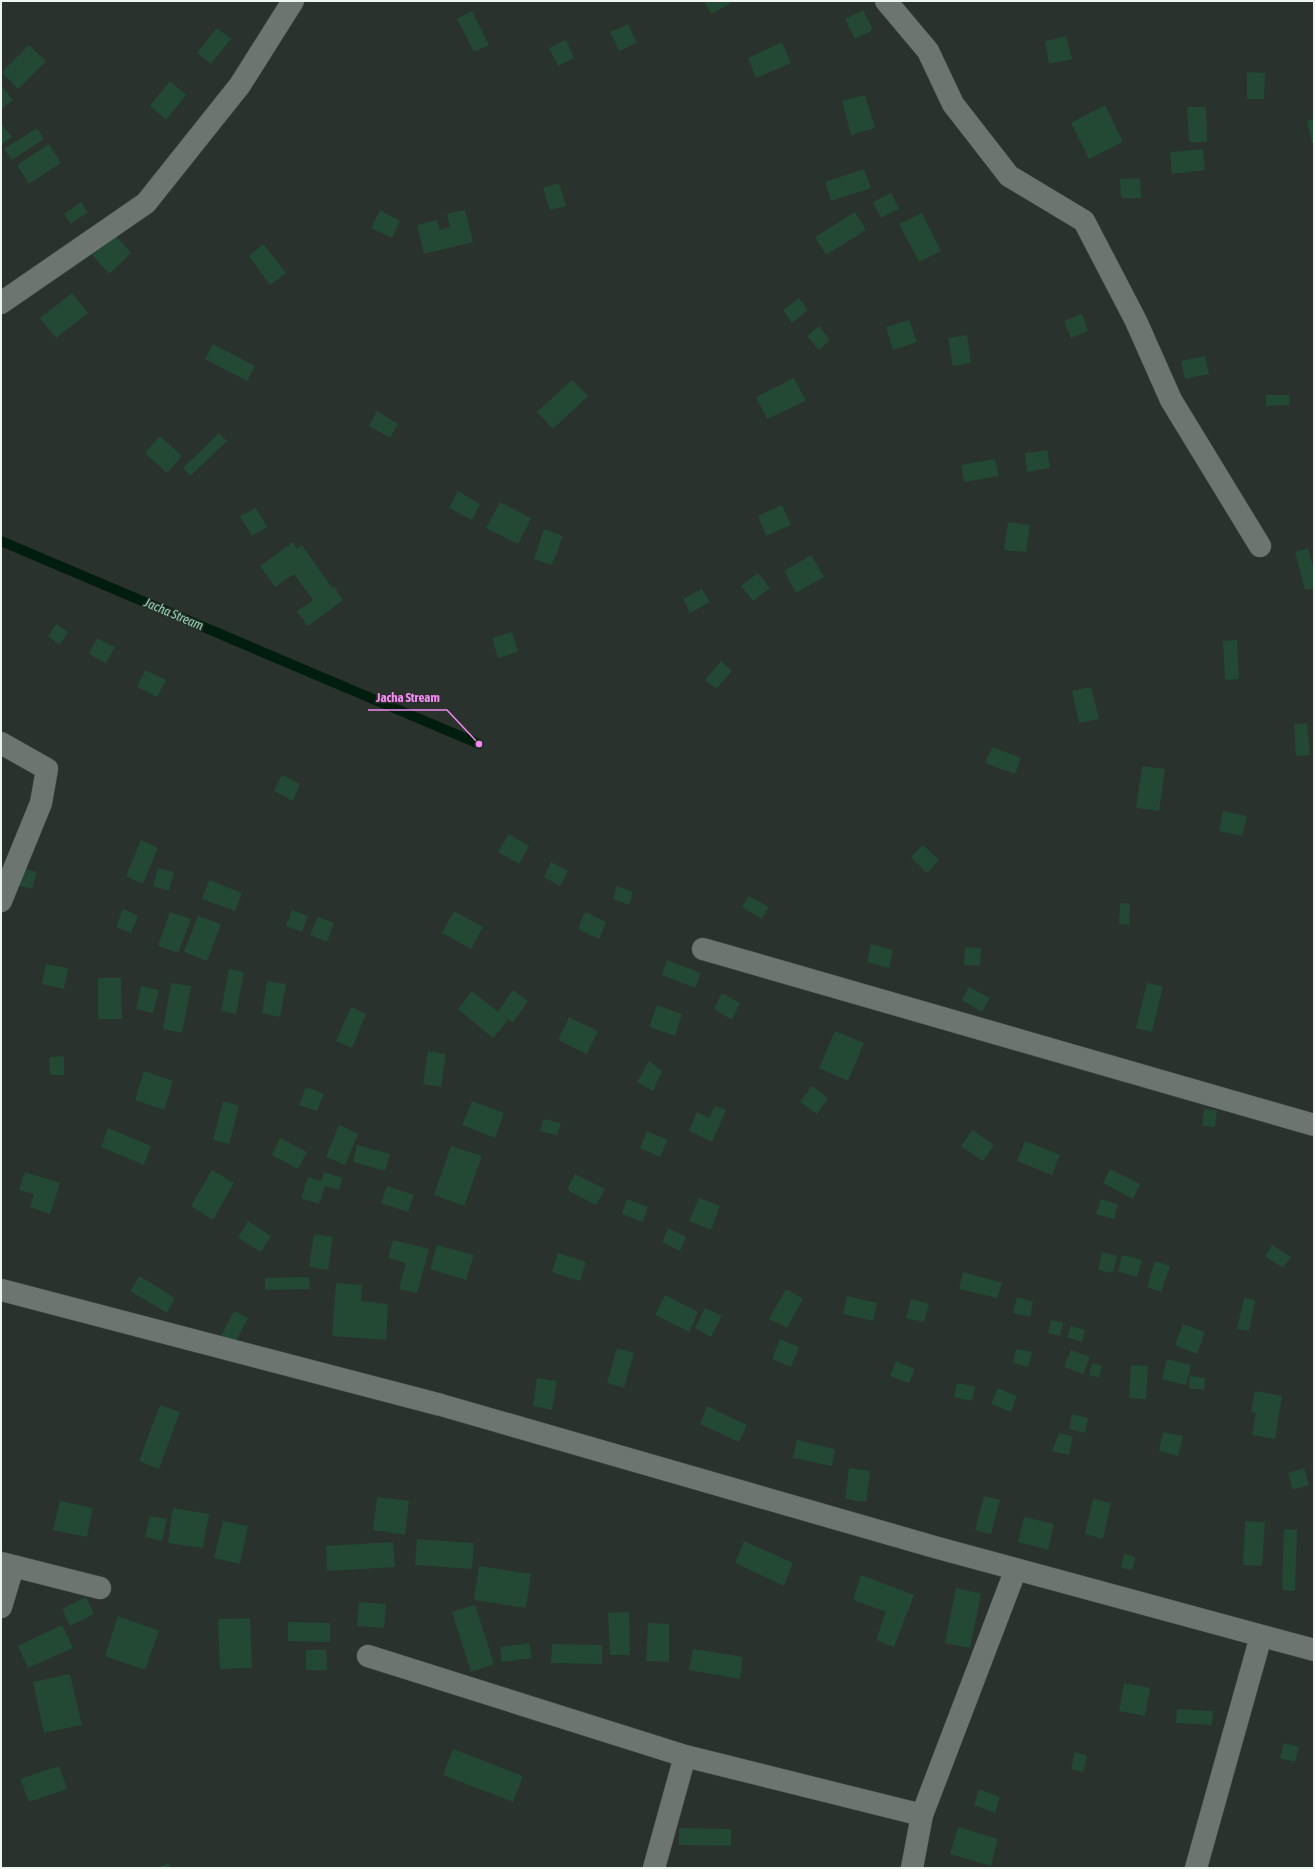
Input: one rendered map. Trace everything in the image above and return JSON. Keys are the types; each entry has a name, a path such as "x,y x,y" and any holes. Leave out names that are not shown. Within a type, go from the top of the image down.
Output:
{"street":[{"path":"1,303 146,203 240,85 292,1"},
{"path":"886,1 928,51 953,104 1009,176 1084,221 1136,322 1170,400 1260,546"},
{"path":"1,743 47,768 41,803 1,900"},
{"path":"704,949 1314,1125"},
{"path":"1,1290 441,1405 1016,1569 1314,1650"},
{"path":"1,1607 7,1565 100,1588"},
{"path":"912,1868 922,1815 1016,1569"},
{"path":"1196,1868 1261,1636"},
{"path":"368,1656 685,1756 922,1815"},
{"path":"654,1868 685,1756"}],"building":[{"path":"704,1 730,1 731,3 711,14"},
{"path":"863,10 873,30 855,39 845,19"},
{"path":"472,11 489,45 474,52 457,19"},
{"path":"628,24 637,43 619,51 610,32"},
{"path":"217,28 231,39 211,64 197,53"},
{"path":"1066,36 1072,59 1049,64 1045,41"},
{"path":"566,40 574,58 558,66 549,48"},
{"path":"782,42 791,63 756,78 748,58"},
{"path":"29,45 46,61 18,89 2,72"},
{"path":"1247,72 1265,73 1264,99 1247,99"},
{"path":"170,81 186,95 166,120 150,106"},
{"path":"1,85 13,100 2,109 1,108"},
{"path":"865,95 875,128 851,135 842,101"},
{"path":"1105,105 1123,142 1089,159 1071,123"},
{"path":"1187,107 1206,107 1207,142 1189,142"},
{"path":"1314,119 1314,143 1312,143 1307,121"},
{"path":"1,123 12,137 1,145"},
{"path":"37,128 44,139 12,160 4,149"},
{"path":"49,144 61,163 29,184 17,165"},
{"path":"1203,149 1205,170 1172,174 1170,152"},
{"path":"864,169 871,188 831,201 825,182"},
{"path":"1140,178 1141,198 1121,198 1120,179"},
{"path":"559,183 566,206 550,210 543,188"},
{"path":"891,193 899,209 881,218 873,202"},
{"path":"81,202 88,212 71,224 64,214"},
{"path":"380,210 400,221 392,238 371,228"},
{"path":"465,210 473,242 424,254 417,225 437,220 440,230 450,227 447,214"},
{"path":"855,212 866,230 826,255 815,237"},
{"path":"922,213 941,251 919,262 899,224"},
{"path":"115,235 131,253 109,274 92,255"},
{"path":"263,244 286,273 270,285 249,256"},
{"path":"72,293 88,313 56,338 40,318"},
{"path":"799,298 808,310 792,323 783,310"},
{"path":"1082,314 1088,331 1071,338 1064,321"},
{"path":"909,320 917,342 893,350 886,327"},
{"path":"819,326 830,340 819,350 807,336"},
{"path":"967,335 971,363 953,366 948,338"},
{"path":"213,344 255,366 247,381 205,359"},
{"path":"1205,356 1209,374 1185,379 1181,361"},
{"path":"794,378 806,401 767,419 756,397"},
{"path":"572,380 588,396 553,429 537,412"},
{"path":"1266,395 1289,395 1289,405 1266,406"},
{"path":"377,411 398,424 390,438 369,426"},
{"path":"219,433 227,441 190,476 183,468"},
{"path":"160,436 182,456 167,473 145,453"},
{"path":"1047,450 1050,468 1027,472 1025,453"},
{"path":"995,459 999,476 964,482 961,465"},
{"path":"458,491 480,504 472,520 449,508"},
{"path":"500,502 531,518 518,544 486,528"},
{"path":"782,505 791,525 766,536 758,516"},
{"path":"256,508 267,527 252,536 240,516"},
{"path":"1008,522 1030,525 1026,552 1004,550"},
{"path":"544,529 563,536 552,565 534,559"},
{"path":"293,542 297,549 302,545 332,588 334,586 343,600 308,626 297,611 313,600 294,574 275,587 260,566"},
{"path":"1308,548 1314,570 1314,588 1305,590 1295,552"},
{"path":"811,555 824,577 796,593 784,571"},
{"path":"758,573 770,588 753,601 741,586"},
{"path":"702,589 710,602 690,613 683,599"},
{"path":"56,624 68,632 60,645 48,636"},
{"path":"512,632 518,652 498,658 492,638"},
{"path":"97,638 115,647 106,663 89,654"},
{"path":"1237,640 1239,679 1225,680 1223,641"},
{"path":"721,661 732,671 716,689 705,680"},
{"path":"145,670 166,680 157,697 137,687"},
{"path":"1091,687 1099,719 1079,723 1072,691"},
{"path":"1307,723 1310,755 1296,756 1294,724"},
{"path":"992,747 1021,758 1015,774 985,763"},
{"path":"1142,766 1165,769 1159,811 1136,808"},
{"path":"282,775 300,784 293,801 274,791"},
{"path":"1223,811 1247,816 1242,836 1219,831"},
{"path":"509,834 529,846 519,864 498,852"},
{"path":"141,840 158,848 143,884 126,876"},
{"path":"923,845 939,860 927,873 911,857"},
{"path":"551,862 568,871 560,886 544,877"},
{"path":"18,867 37,872 32,889 13,884"},
{"path":"158,868 174,872 169,891 153,886"},
{"path":"209,880 242,893 235,911 202,899"},
{"path":"617,886 633,892 629,905 613,899"},
{"path":"749,896 769,907 762,919 742,907"},
{"path":"1120,903 1130,904 1129,925 1119,924"},
{"path":"123,909 138,916 131,933 116,927"},
{"path":"292,910 308,916 302,932 286,926"},
{"path":"454,911 483,927 471,949 442,933"},
{"path":"170,912 191,919 178,953 158,946"},
{"path":"585,912 606,922 599,939 578,929"},
{"path":"198,916 221,924 207,961 184,952"},
{"path":"318,917 334,923 327,942 310,935"},
{"path":"871,944 893,950 889,968 867,962"},
{"path":"965,947 981,948 980,966 964,965"},
{"path":"667,960 701,973 695,988 662,975"},
{"path":"46,964 68,968 64,989 42,984"},
{"path":"229,969 244,972 236,1014 221,1011"},
{"path":"98,978 121,978 122,1019 98,1019"},
{"path":"267,981 286,984 280,1017 262,1013"},
{"path":"171,983 191,986 182,1033 163,1029"},
{"path":"1147,983 1163,986 1152,1032 1136,1028"},
{"path":"141,986 159,990 153,1013 136,1009"},
{"path":"969,987 990,998 982,1012 962,1000"},
{"path":"513,990 528,1001 513,1023 500,1013 508,1020 493,1038 458,1009 472,991 498,1012"},
{"path":"722,993 740,1003 732,1020 714,1009"},
{"path":"657,1005 682,1014 675,1036 649,1027"},
{"path":"351,1007 366,1014 352,1048 336,1041"},
{"path":"569,1017 598,1031 587,1054 558,1040"},
{"path":"835,1031 864,1043 848,1081 819,1068"},
{"path":"428,1051 446,1054 441,1087 423,1084"},
{"path":"64,1056 64,1075 50,1075 49,1057"},
{"path":"649,1061 662,1071 653,1091 637,1082"},
{"path":"144,1071 173,1081 164,1110 135,1100"},
{"path":"812,1086 828,1098 817,1114 800,1102"},
{"path":"306,1087 324,1094 317,1111 299,1105"},
{"path":"223,1101 239,1106 229,1144 213,1140"},
{"path":"472,1101 504,1113 495,1138 462,1125"},
{"path":"715,1106 726,1110 712,1142 689,1131 697,1112 709,1118"},
{"path":"1204,1109 1217,1110 1215,1127 1202,1126"},
{"path":"544,1119 561,1123 557,1135 540,1131"},
{"path":"339,1125 358,1134 345,1165 326,1157"},
{"path":"108,1128 151,1146 144,1165 101,1147"},
{"path":"972,1130 994,1145 983,1161 961,1146"},
{"path":"647,1131 668,1140 660,1157 640,1148"},
{"path":"280,1138 307,1152 298,1169 272,1155"},
{"path":"1025,1141 1060,1155 1052,1175 1017,1161"},
{"path":"357,1145 390,1154 385,1171 353,1162"},
{"path":"451,1146 482,1156 464,1206 434,1195"},
{"path":"1110,1169 1140,1184 1133,1199 1103,1183"},
{"path":"212,1170 234,1183 213,1220 191,1206"},
{"path":"25,1172 60,1183 50,1214 30,1207 34,1194 19,1190"},
{"path":"324,1172 342,1178 339,1190 325,1186 319,1204 301,1198 308,1177 321,1181"},
{"path":"575,1174 605,1189 596,1205 567,1190"},
{"path":"387,1186 414,1195 408,1212 381,1203"},
{"path":"699,1198 720,1206 711,1230 689,1221"},
{"path":"627,1199 648,1207 643,1222 622,1214"},
{"path":"1101,1199 1118,1204 1114,1219 1096,1214"},
{"path":"248,1221 271,1236 261,1252 238,1238"},
{"path":"668,1228 686,1237 680,1251 662,1242"},
{"path":"314,1234 333,1237 328,1270 309,1267"},
{"path":"393,1240 429,1249 417,1293 399,1289 406,1263 388,1258"},
{"path":"437,1245 474,1255 466,1280 430,1269"},
{"path":"1272,1245 1291,1257 1283,1268 1265,1256"},
{"path":"1102,1252 1117,1256 1113,1273 1098,1270"},
{"path":"558,1253 586,1262 580,1281 552,1272"},
{"path":"1122,1255 1142,1260 1137,1277 1118,1271"},
{"path":"1155,1261 1170,1266 1161,1292 1147,1287"},
{"path":"963,1272 1002,1283 997,1298 959,1289"},
{"path":"140,1276 175,1298 167,1313 130,1291"},
{"path":"309,1277 310,1289 265,1290 265,1278"},
{"path":"336,1283 362,1285 361,1301 388,1304 386,1340 332,1336"},
{"path":"786,1289 803,1299 787,1328 769,1319"},
{"path":"665,1295 698,1312 689,1332 655,1315"},
{"path":"847,1296 877,1303 873,1321 843,1314"},
{"path":"1017,1297 1033,1302 1030,1317 1013,1313"},
{"path":"1244,1298 1255,1300 1249,1331 1237,1329"},
{"path":"911,1299 929,1304 924,1322 906,1318"},
{"path":"705,1308 722,1316 711,1337 695,1328"},
{"path":"234,1311 248,1318 234,1345 220,1338"},
{"path":"1051,1320 1063,1323 1060,1336 1048,1333"},
{"path":"1183,1324 1205,1332 1197,1354 1175,1345"},
{"path":"1071,1326 1085,1330 1082,1342 1067,1337"},
{"path":"780,1339 799,1347 791,1367 772,1359"},
{"path":"617,1348 634,1353 624,1388 607,1383"},
{"path":"1016,1349 1032,1352 1028,1367 1013,1363"},
{"path":"1071,1350 1090,1357 1083,1374 1064,1367"},
{"path":"1167,1359 1191,1365 1186,1385 1162,1379"},
{"path":"896,1361 915,1369 909,1383 890,1376"},
{"path":"1092,1363 1102,1366 1099,1378 1089,1375"},
{"path":"1131,1365 1148,1366 1146,1399 1129,1398"},
{"path":"1190,1376 1205,1378 1204,1390 1189,1388"},
{"path":"537,1378 557,1381 552,1410 533,1406"},
{"path":"957,1383 975,1387 972,1401 954,1397"},
{"path":"998,1388 1017,1396 1011,1412 991,1404"},
{"path":"1255,1391 1282,1396 1275,1439 1252,1435 1256,1413 1251,1412"},
{"path":"160,1405 180,1412 159,1469 139,1461"},
{"path":"707,1406 747,1425 739,1442 700,1424"},
{"path":"1072,1414 1088,1418 1085,1433 1069,1429"},
{"path":"1163,1432 1183,1436 1178,1456 1159,1451"},
{"path":"1059,1433 1073,1436 1069,1455 1052,1451"},
{"path":"797,1440 835,1449 832,1466 793,1458"},
{"path":"849,1468 870,1471 866,1502 845,1499"},
{"path":"1304,1468 1309,1485 1293,1490 1288,1473"},
{"path":"984,1496 1000,1500 991,1534 975,1530"},
{"path":"377,1497 409,1501 405,1535 373,1530"},
{"path":"1093,1499 1111,1503 1103,1539 1085,1534"},
{"path":"60,1501 93,1508 87,1537 53,1530"},
{"path":"173,1508 209,1514 203,1548 168,1543"},
{"path":"150,1516 167,1519 162,1541 145,1537"},
{"path":"1024,1517 1054,1524 1048,1550 1018,1542"},
{"path":"223,1521 248,1526 240,1564 214,1558"},
{"path":"1245,1521 1265,1522 1262,1566 1243,1565"},
{"path":"1284,1529 1297,1530 1295,1591 1282,1590"},
{"path":"417,1539 474,1543 472,1569 415,1565"},
{"path":"744,1541 793,1563 784,1586 735,1563"},
{"path":"393,1542 395,1567 327,1571 326,1546"},
{"path":"1124,1554 1135,1557 1132,1570 1121,1568"},
{"path":"479,1566 531,1574 526,1608 474,1600"},
{"path":"861,1575 914,1595 894,1647 876,1640 886,1612 853,1600"},
{"path":"956,1588 981,1594 970,1648 945,1643"},
{"path":"86,1597 94,1614 70,1626 62,1609"},
{"path":"359,1602 386,1604 384,1628 357,1626"},
{"path":"475,1605 494,1664 471,1672 452,1612"},
{"path":"629,1612 630,1655 610,1655 608,1613"},
{"path":"118,1616 159,1631 145,1670 105,1656"},
{"path":"250,1618 252,1668 220,1669 218,1619"},
{"path":"288,1622 330,1623 330,1642 288,1641"},
{"path":"648,1623 669,1624 669,1662 646,1661"},
{"path":"62,1625 73,1648 28,1668 18,1646"},
{"path":"529,1643 532,1658 502,1662 500,1647"},
{"path":"552,1644 602,1645 602,1664 551,1663"},
{"path":"693,1649 743,1657 740,1679 689,1670"},
{"path":"306,1650 326,1650 327,1670 306,1670"},
{"path":"70,1674 82,1725 44,1733 33,1682"},
{"path":"1124,1683 1150,1688 1145,1716 1119,1711"},
{"path":"1177,1709 1213,1711 1212,1725 1176,1723"},
{"path":"1284,1743 1299,1747 1295,1762 1280,1758"},
{"path":"453,1749 523,1776 513,1802 443,1775"},
{"path":"1075,1752 1087,1756 1083,1772 1071,1769"},
{"path":"59,1766 67,1789 29,1802 20,1779"},
{"path":"979,1789 1000,1797 995,1813 974,1805"},
{"path":"958,1827 998,1839 991,1866 950,1854"},
{"path":"679,1828 731,1829 731,1846 679,1845"},
{"path":"169,1863 171,1868 156,1868"}],"waterway":[{"name":"Jacha Stream","path":"1,541 479,744"}],"place":[{"name":"Jacha Stream","path":"479,744"}]}
